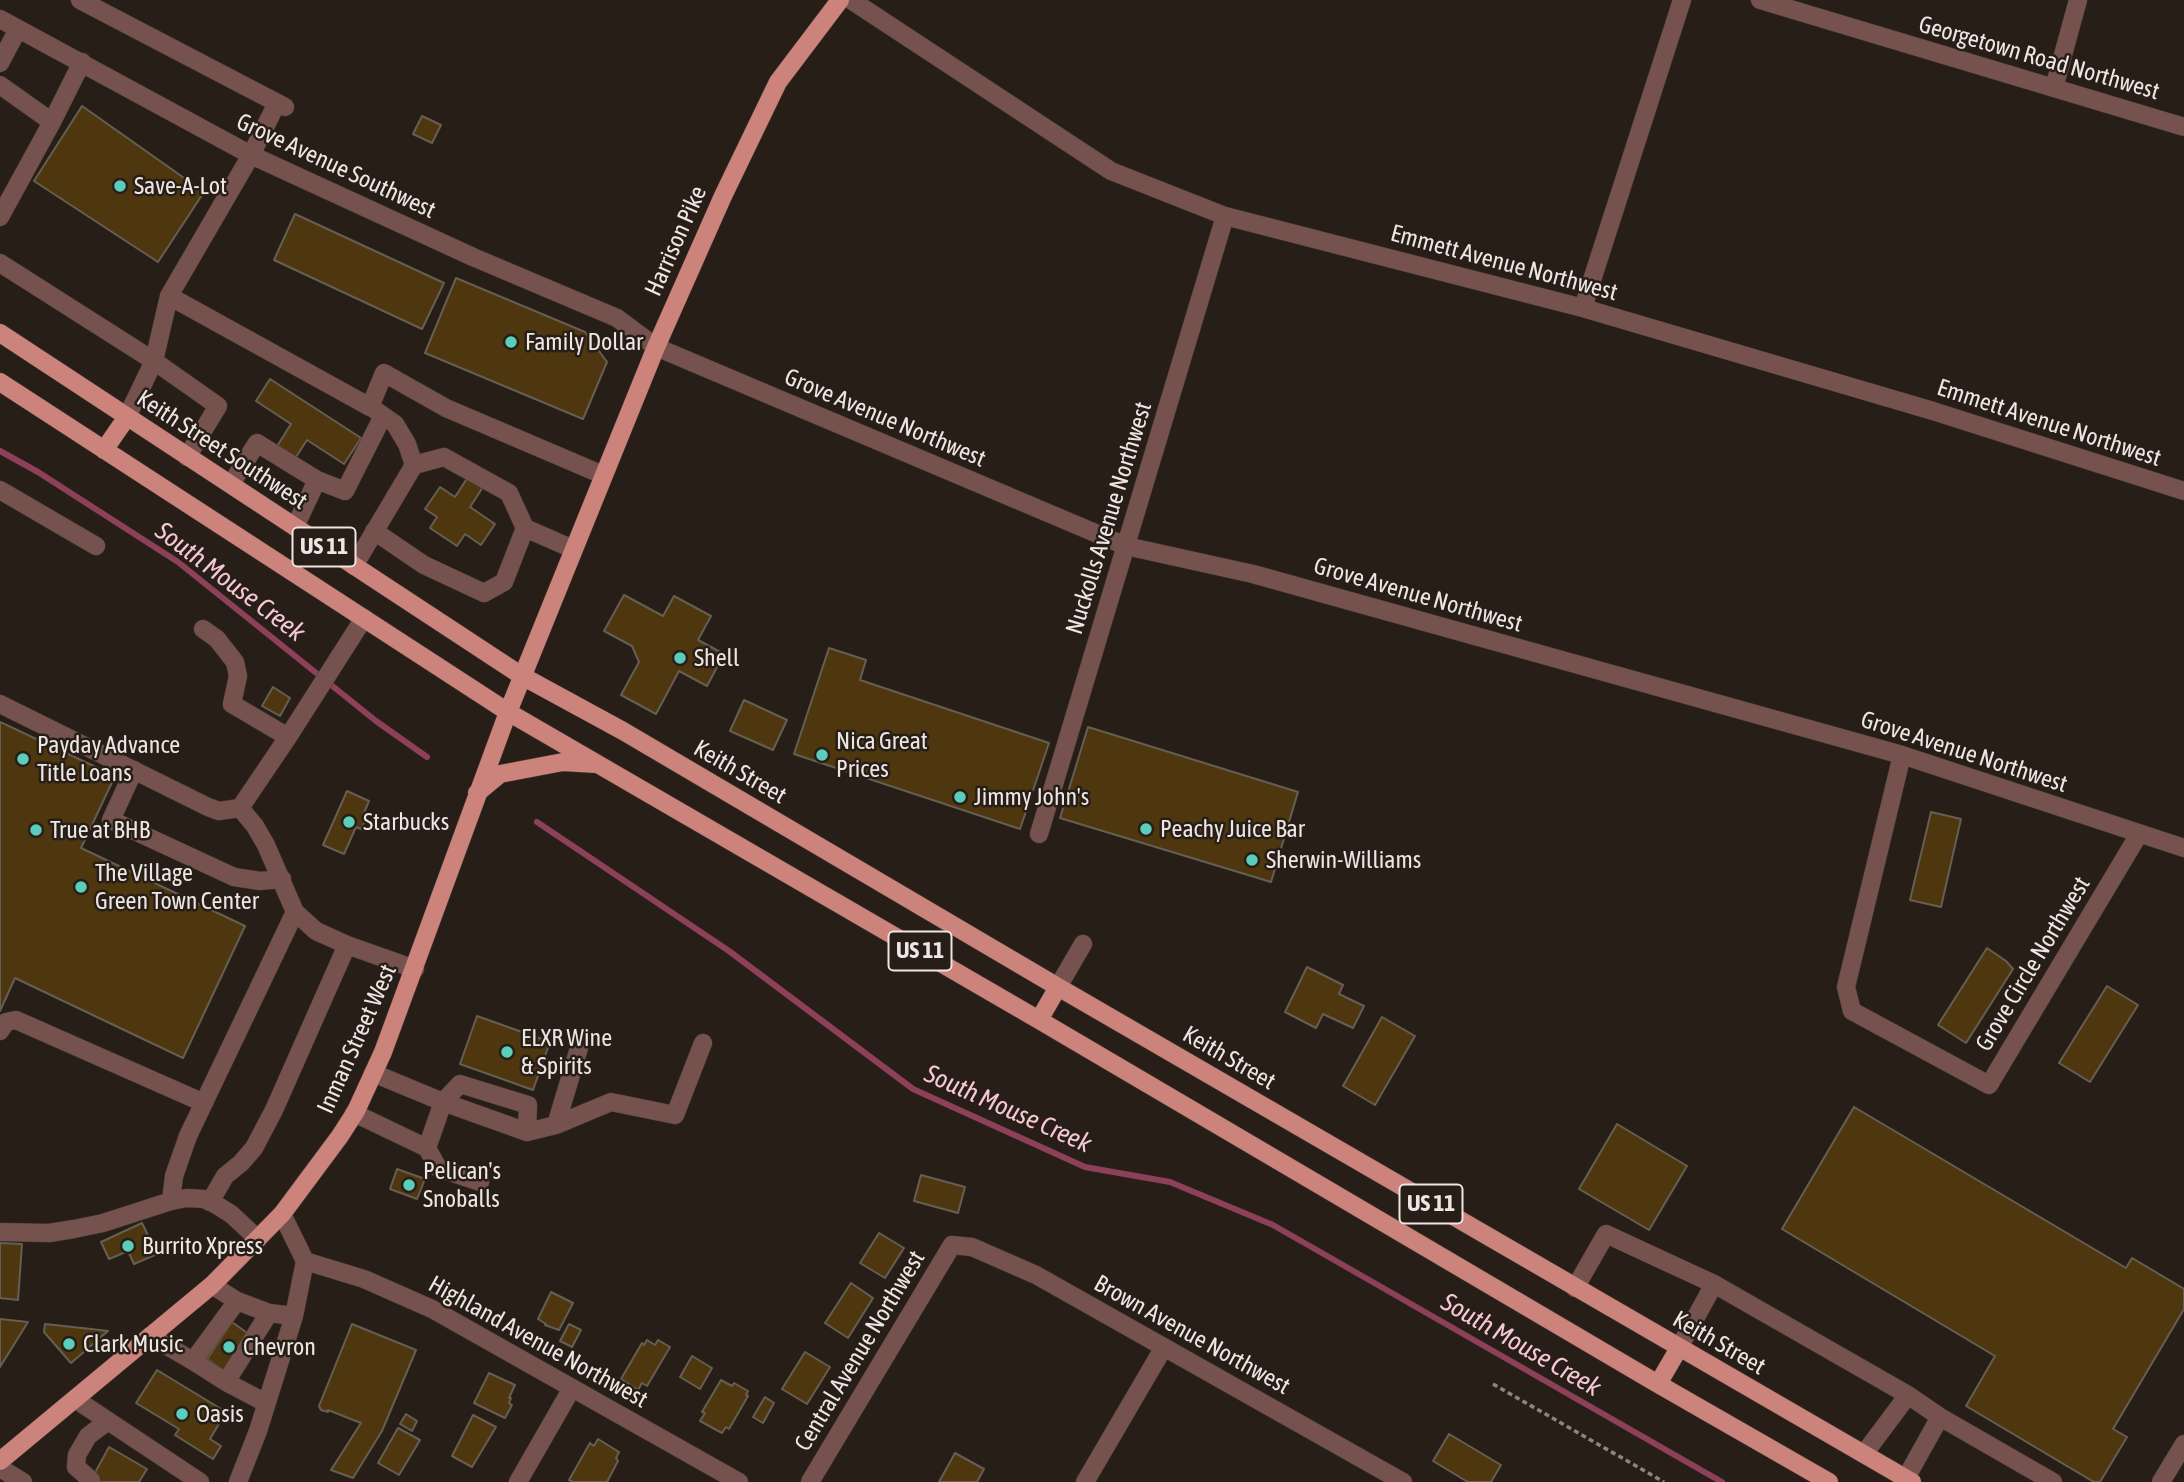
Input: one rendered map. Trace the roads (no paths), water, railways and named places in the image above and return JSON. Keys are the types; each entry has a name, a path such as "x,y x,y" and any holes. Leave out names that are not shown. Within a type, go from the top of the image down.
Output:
{"main road":[{"name":"Harrison Pike","path":"508,712 656,347 723,196 778,82 840,0"},
{"name":"Keith Street Southwest","path":"0,333 522,676"},
{"name":"US 11","path":"0,382 508,712 1829,1482"},
{"path":"104,450 127,417"},
{"name":"Keith Street","path":"522,676 623,731 1058,987 1909,1480"},
{"name":"Inman Street West","path":"0,1461 212,1284 282,1214 340,1136 373,1073 415,969 508,712"},
{"path":"477,793 500,774 563,762 598,764"},
{"path":"1039,1020 1058,987"},
{"path":"1658,1384 1679,1348"}],"street":[{"path":"80,0 281,105 169,296 155,361 127,417"},
{"name":"Emmett Avenue Northwest","path":"850,0 1111,171 1225,216 1583,308 1933,411 2184,491"},
{"path":"1583,308 1682,0"},
{"name":"Georgetown Road Northwest","path":"1759,0 2184,127"},
{"path":"2054,88 2078,0"},
{"name":"Grove Avenue Southwest","path":"0,19 251,155 473,257 617,318 656,347"},
{"path":"0,63 18,29"},
{"path":"0,217 82,62"},
{"path":"0,85 52,122"},
{"name":"Nuckolls Avenue Northwest","path":"1039,834 1225,216"},
{"path":"0,263 155,361 218,406 187,457"},
{"path":"169,296 396,424 414,465"},
{"name":"Grove Avenue Northwest","path":"656,347 1126,546 1253,574 1902,755 2184,848"},
{"path":"231,484 257,443 317,480 345,491 377,411 384,373 446,408 603,475"},
{"path":"354,566 414,465 444,457 509,493 525,528 573,549"},
{"path":"295,527 317,480"},
{"path":"0,490 96,547"},
{"path":"374,531 424,565 484,593 504,582 525,528"},
{"path":"0,704 219,811 240,808 364,618"},
{"path":"202,629 217,639 235,662 238,676 232,704 288,737"},
{"name":"Grove Circle Northwest","path":"1902,755 1846,987 1852,1012 1989,1085 2140,834"},
{"path":"134,770 111,820 234,877 260,881 282,879"},
{"path":"240,808 267,845 295,912 302,920 316,931 347,945 415,969"},
{"path":"171,1201 174,1175 188,1136 295,912"},
{"path":"1058,987 1083,944"},
{"path":"210,1202 225,1176 254,1148 274,1110 347,945"},
{"path":"0,1031 9,1020 16,1020 204,1103"},
{"path":"373,1073 527,1132 556,1125 611,1102 675,1115 704,1043"},
{"path":"556,1125 579,1048"},
{"path":"428,1148 443,1102 460,1084 528,1105 527,1132"},
{"path":"354,1113 428,1148 438,1168 480,1182"},
{"path":"0,1232 49,1233 74,1229 187,1198 210,1202 231,1214 258,1239"},
{"path":"238,1482 258,1431 294,1316 305,1261 282,1214"},
{"path":"1576,1288 1606,1234 1714,1284 2053,1482"},
{"name":"Brown Avenue Northwest","path":"951,1245 972,1247 1036,1275 1403,1482"},
{"name":"Central Avenue Northwest","path":"810,1482 951,1245"},
{"name":"Highland Avenue Northwest","path":"305,1261 364,1279 432,1309 739,1482"},
{"path":"212,1284 237,1301 269,1313 294,1316"},
{"path":"1679,1348 1714,1284"},
{"path":"192,1361 237,1301"},
{"path":"226,1382 269,1313"},
{"path":"150,1336 266,1403"},
{"path":"1085,1482 1164,1347"},
{"path":"518,1482 572,1388"},
{"path":"1864,1454 1908,1395"},
{"path":"75,1399 200,1482"},
{"path":"1909,1480 1940,1417"},
{"path":"91,1480 76,1467 77,1455 88,1436 108,1421"},
{"path":"2161,1482 2184,1444"},
{"path":"0,1468 23,1482"}],"waterway":[{"name":"South Mouse Creek","path":"0,451 38,472 178,562 376,721 427,757"},
{"name":"South Mouse Creek","path":"537,822 729,951 913,1089 1085,1167 1170,1182 1273,1225 1722,1482"}],"place":[{"name":"Save-A-Lot","path":"120,186"},
{"name":"Family Dollar","path":"511,342"},
{"name":"Shell","path":"680,658"},
{"name":"Nica Great Prices","path":"822,755"},
{"name":"Payday Advance Title Loans","path":"23,759"},
{"name":"Jimmy John's","path":"960,797"},
{"name":"Starbucks","path":"349,822"},
{"name":"Peachy Juice Bar","path":"1146,829"},
{"name":"True at BHB","path":"36,830"},
{"name":"Sherwin-Williams","path":"1252,860"},
{"name":"The Village Green Town Center","path":"81,887"},
{"name":"ELXR Wine & Spirits","path":"507,1052"},
{"name":"Pelican's Snoballs","path":"409,1185"},
{"name":"Burrito Xpress","path":"128,1246"},
{"name":"Clark Music","path":"69,1344"},
{"name":"Chevron","path":"229,1347"},
{"name":"Oasis","path":"182,1414"}]}
